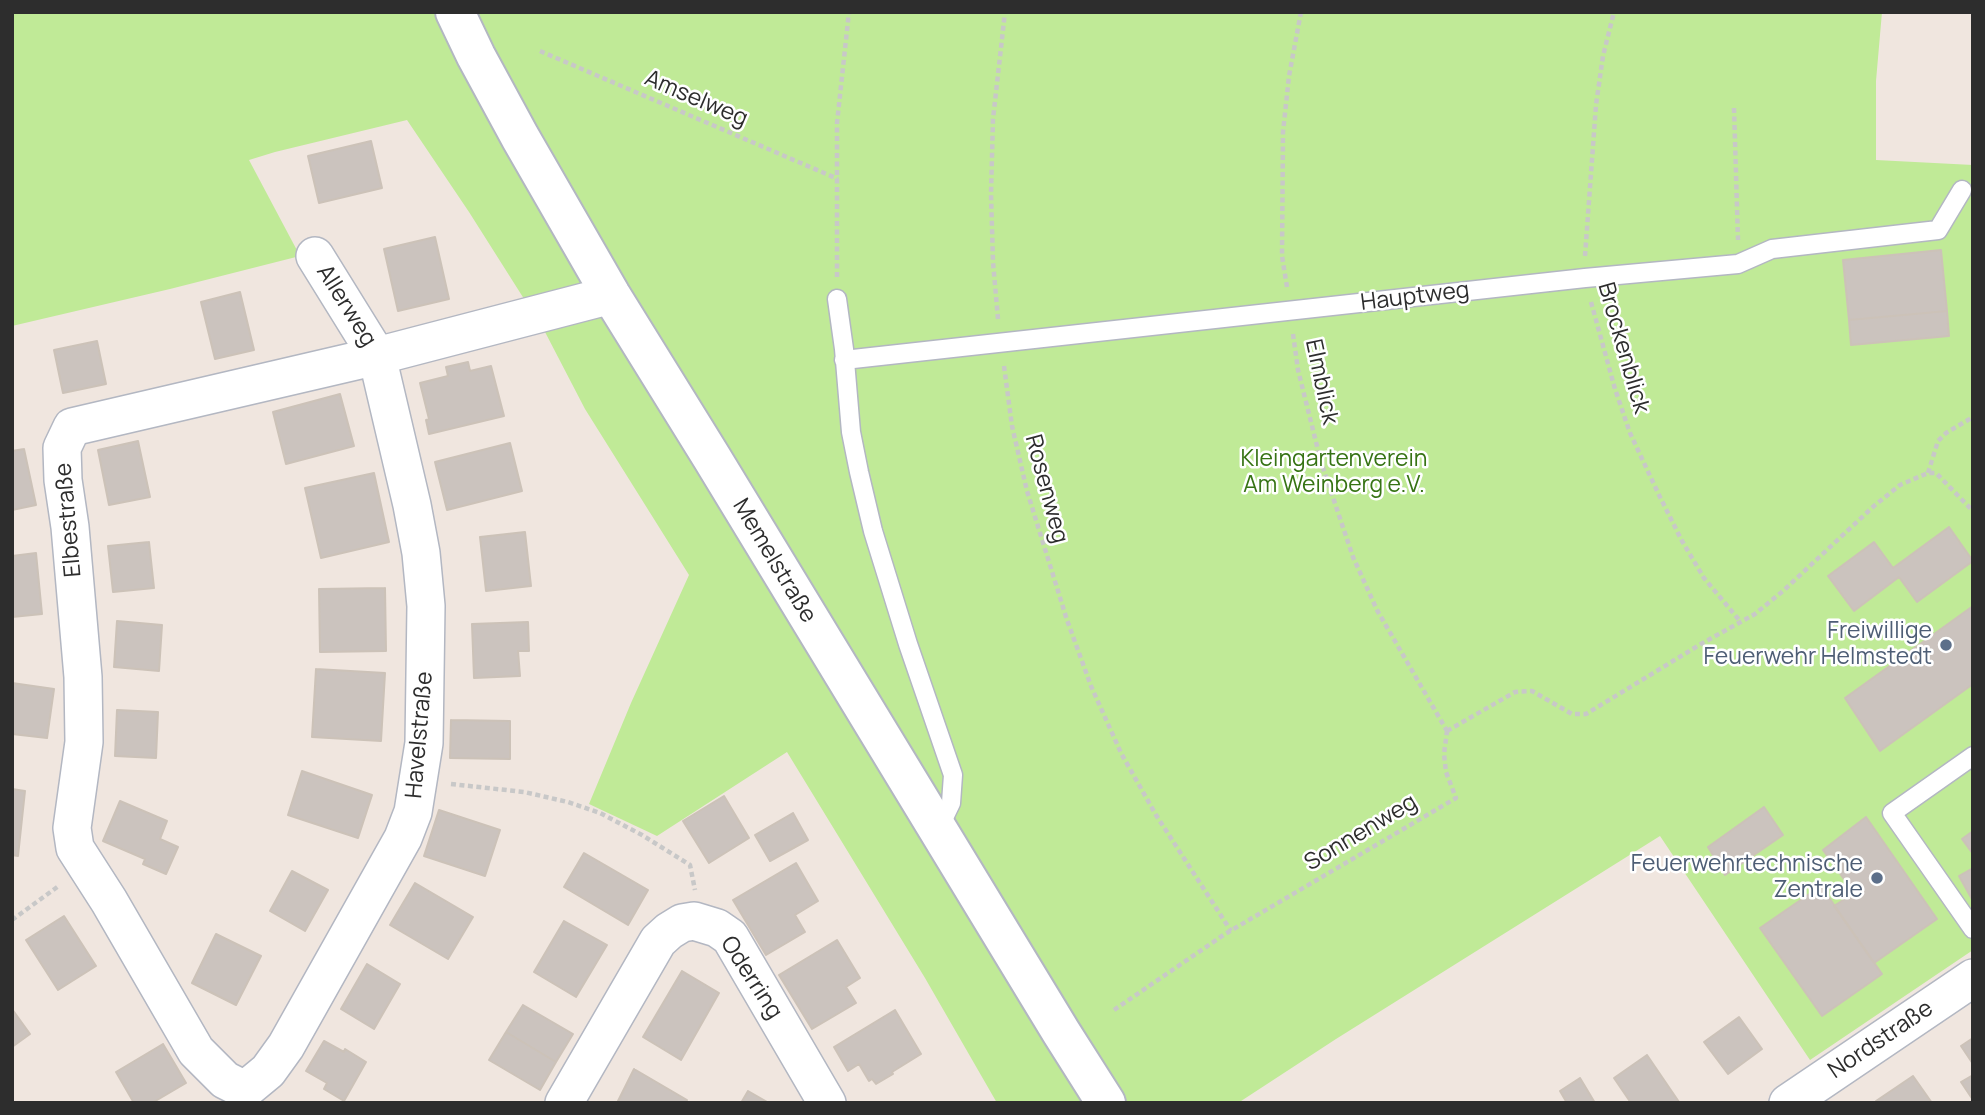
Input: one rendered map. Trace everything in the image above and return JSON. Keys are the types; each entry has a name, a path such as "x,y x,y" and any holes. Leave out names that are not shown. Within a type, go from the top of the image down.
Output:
{"main road":[{"name":"Memelstraße","path":"455,12 520,137 611,295 1105,1103"}],"street":[{"name":"Allerweg","path":"315,256 377,356"},
{"name":"Elbestraße","path":"239,1091 196,1051 75,848 72,828 84,742 83,677 62,448 72,427 377,356 611,295"},
{"name":"Havelstraße","path":"239,1091 268,1071 286,1046 403,838 413,812 419,781 424,743 426,606 421,553 377,356"},
{"name":"Oderring","path":"564,1103 659,941 682,923 694,921 717,928 730,937 827,1103"},
{"name":"Nordstraße","path":"1788,1103 1973,978"}],"lane":[{"name":"Hauptweg","path":"844,360 1585,278 1738,264 1772,249 1938,230 1962,190"},
{"path":"836,299 844,349 851,432 873,531 953,775 951,803 938,830"},
{"path":"1973,756 1892,813 1973,929"}],"path":[{"path":"836,299 838,112 849,12"},
{"name":"Rosenweg","path":"1005,12 993,119 993,262 1000,343 1012,426 1027,491 1067,620 1091,686 1121,753 1228,932"},
{"name":"Elmblick","path":"1301,12 1289,76 1283,132 1283,256 1298,370 1321,462 1353,557 1377,610 1447,731"},
{"name":"Brockenblick","path":"1614,12 1603,56 1596,105 1585,278 1615,389 1630,433 1682,541 1704,578 1740,621"},
{"name":"Amselweg","path":"540,51 838,179"},
{"path":"1734,108 1738,264"},
{"path":"1928,473 1938,441 1973,417"},
{"path":"1447,731 1515,692 1532,691 1572,714 1586,715 1755,614 1900,485 1928,473 1936,474 1972,510"},
{"name":"Sonnenweg","path":"1228,932 1456,798 1444,754 1447,731"},
{"path":"419,781 524,792 600,813 690,865 695,887 694,921"},
{"path":"12,920 86,866"},
{"path":"1114,1010 1228,932"}],"green space":[{"name":"Kleingartenverein Am Weinberg e.V.","path":"12,12 1882,12 1876,81 1876,160 1973,165 1973,950 1810,1060 1660,836 1238,1103 997,1103 925,978 787,752 657,836 589,804 689,575 585,409 545,332 407,120 249,160 300,256 12,326"}],"building":[{"path":"371,141 382,188 319,203 308,156"},
{"path":"435,237 449,299 398,311 384,249"},
{"path":"1941,250 1947,311 1849,320 1843,260"},
{"path":"240,292 254,350 215,359 201,302"},
{"path":"1947,311 1949,336 1851,345 1849,320"},
{"path":"97,341 106,384 63,393 54,350"},
{"path":"468,362 470,371 491,366 504,416 429,434 426,420 429,419 420,383 448,376 446,367"},
{"path":"340,394 354,446 286,464 273,412"},
{"path":"138,441 150,497 109,505 98,450"},
{"path":"510,443 522,491 447,510 435,462"},
{"path":"24,449 36,505 12,510 12,451"},
{"path":"374,473 389,542 321,558 305,488"},
{"path":"1949,527 1973,561 1917,602 1899,577 1854,611 1828,576 1874,542 1893,568"},
{"path":"525,532 531,586 486,591 480,537"},
{"path":"149,542 154,588 113,592 108,546"},
{"path":"36,553 42,614 12,617 12,556"},
{"path":"385,588 386,651 320,652 319,589"},
{"name":"Freiwillige Feuerwehr Helmstedt","path":"1973,606 1973,684 1880,751 1845,698"},
{"path":"117,621 162,625 159,671 114,667"},
{"path":"528,622 529,651 518,651 520,676 474,678 472,624"},
{"path":"316,669 385,673 381,741 312,737"},
{"path":"12,683 54,689 47,738 12,734"},
{"path":"117,710 158,712 156,758 115,756"},
{"path":"451,720 510,721 510,759 450,758"},
{"path":"302,771 372,795 358,838 288,815"},
{"path":"12,789 25,791 18,856 12,855"},
{"path":"724,796 749,838 709,863 683,821"},
{"path":"120,801 167,821 160,839 178,847 166,874 143,864 145,859 103,841"},
{"path":"1764,807 1783,835 1725,875 1708,847"},
{"path":"439,810 500,830 485,876 424,856"},
{"path":"793,813 808,840 770,861 755,835"},
{"path":"1866,817 1937,919 1874,963 1834,906 1854,893 1823,850"},
{"path":"1973,831 1973,854 1962,839"},
{"path":"584,853 648,890 628,925 564,887"},
{"path":"796,863 818,901 795,915 805,932 766,955 733,900"},
{"path":"1973,868 1973,901 1959,876"},
{"path":"292,871 328,890 305,931 270,911"},
{"path":"415,883 473,917 448,959 390,925"},
{"path":"1821,886 1882,974 1822,1016 1760,928"},
{"path":"64,916 96,966 58,990 26,940"},
{"path":"564,921 607,945 576,997 534,972"},
{"path":"216,934 261,956 236,1005 192,983"},
{"path":"837,940 860,978 846,987 856,1003 812,1029 779,975"},
{"path":"367,964 400,984 374,1029 341,1009"},
{"path":"682,971 719,993 681,1060 643,1037"},
{"path":"523,1005 573,1034 556,1062 506,1032"},
{"path":"12,1009 30,1034 12,1047"},
{"path":"895,1010 921,1054 876,1084 872,1079 869,1081 859,1064 848,1071 834,1047"},
{"path":"1739,1017 1762,1049 1728,1074 1704,1042"},
{"path":"506,1032 556,1062 540,1090 489,1060"},
{"path":"1973,1038 1973,1064 1961,1046"},
{"path":"324,1041 344,1052 345,1049 366,1062 344,1101 324,1089 327,1083 306,1071"},
{"path":"163,1044 186,1083 152,1103 134,1103 116,1072"},
{"path":"1647,1055 1678,1103 1631,1103 1614,1078"},
{"path":"634,1069 687,1100 686,1103 617,1103"},
{"path":"1973,1075 1973,1100 1961,1082"},
{"path":"1913,1076 1932,1103 1877,1103 1876,1101"},
{"path":"1580,1078 1595,1103 1567,1103 1560,1091"},
{"path":"748,1091 769,1103 741,1103"}],"place":[{"name":"Freiwillige Feuerwehr Helmstedt","path":"1946,645"},
{"name":"Feuerwehrtechnische Zentrale","path":"1877,878"}]}
